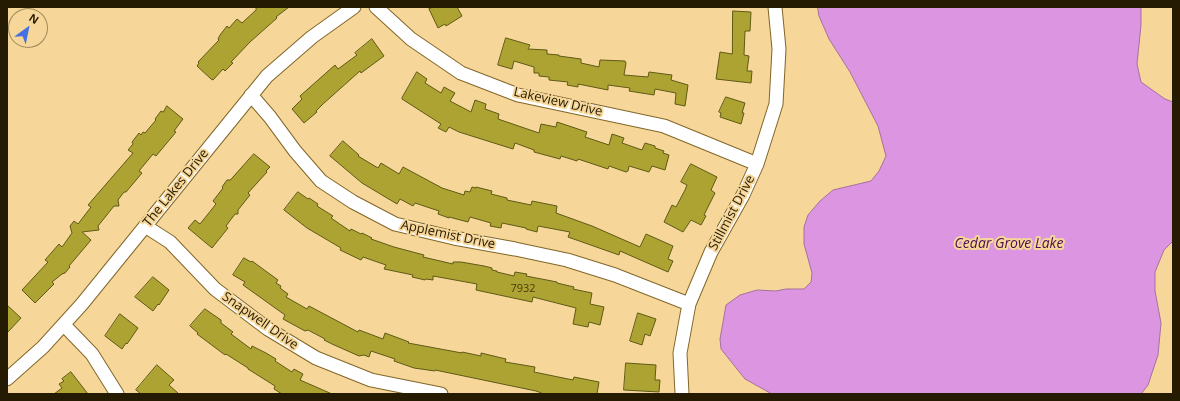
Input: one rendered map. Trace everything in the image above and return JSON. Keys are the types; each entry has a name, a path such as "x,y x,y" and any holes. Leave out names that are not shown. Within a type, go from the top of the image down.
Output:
{"street":[{"name":"The Lakes Drive","path":"7,379 43,346 82,304 267,76 301,47 354,7"},
{"name":"Lakeview Drive","path":"376,7 411,39 461,72 518,95 664,126 757,164"},
{"name":"Stillmist Drive","path":"682,394 680,353 688,304 710,252 743,196 757,164 776,104 779,49 775,7"},
{"name":"Applemist Drive","path":"251,95 270,117 295,151 321,181 353,202 395,224 454,238 567,260 615,275 688,304"},
{"name":"Snapwell Drive","path":"145,226 170,242 215,289 268,330 316,358 371,380 441,394"},
{"path":"64,324 92,354 116,394"}],"water":[{"name":"Cedar Grove Lake","path":"818,7 1141,7 1141,25 1137,64 1141,82 1165,99 1173,102 1173,241 1164,250 1155,272 1155,291 1161,323 1158,355 1148,385 1141,394 772,394 745,379 721,349 720,339 726,305 740,295 757,290 776,291 786,289 804,289 811,282 812,273 804,244 804,227 808,215 820,201 833,190 871,181 879,171 886,156 878,126 850,72 829,39 819,16"}],"building":[{"path":"256,7 289,7 276,17 277,18 250,42 231,62 233,63 225,71 223,69 213,80 211,79 197,66 199,63 198,62 219,40 220,35 227,26 229,28 237,19 242,23 256,10"},
{"path":"434,7 457,7 462,16 446,26 445,24 438,28 429,9"},
{"path":"733,11 751,12 750,31 745,31 744,55 749,56 747,71 752,71 751,83 716,79 720,52 732,54"},
{"path":"506,38 530,45 528,49 547,50 547,54 581,59 581,63 599,67 600,60 625,61 624,75 648,77 649,72 672,75 671,80 688,85 685,106 675,104 676,93 655,89 654,95 629,91 630,88 608,85 608,90 578,84 578,87 567,85 568,82 549,80 549,77 539,76 539,73 534,73 534,67 514,61 512,69 498,65"},
{"path":"372,39 384,56 361,73 360,71 304,123 292,109 302,99 300,96 335,65 338,69 357,55 355,53"},
{"path":"417,72 427,79 425,83 441,93 444,87 455,93 450,101 471,112 475,100 486,104 485,109 499,114 498,119 539,133 541,124 556,127 557,122 587,132 585,137 609,145 612,134 624,138 622,143 642,150 645,143 655,146 655,148 664,151 663,153 669,155 665,170 652,166 649,172 629,166 628,171 626,172 609,166 608,169 578,159 577,161 561,156 560,159 534,152 534,150 515,143 513,149 459,132 449,127 446,132 438,128 441,124 402,99"},
{"path":"726,97 745,103 741,124 720,117 721,113 719,112"},
{"path":"167,106 183,119 174,131 176,132 156,156 153,154 139,171 142,173 118,200 119,206 114,206 98,226 99,230 82,232 91,240 65,273 52,282 54,284 35,303 22,290 48,262 45,260 59,244 62,247 72,233 70,226 74,221 78,224 91,207 88,205 133,153 128,150 139,133 141,135 143,132 145,133 156,120 155,119 161,111 163,112"},
{"path":"343,141 359,155 358,156 378,168 381,163 399,174 403,167 442,188 464,195 465,191 470,192 472,187 476,187 492,191 491,194 507,198 507,200 531,205 532,201 557,206 556,213 592,226 640,247 646,234 673,246 668,259 673,261 668,272 620,251 619,255 568,237 570,232 538,226 537,232 502,223 501,228 490,226 491,223 470,217 468,222 449,218 438,214 439,211 415,203 413,206 400,199 397,204 362,183 330,156"},
{"path":"254,154 270,167 248,193 250,195 238,210 238,214 235,214 226,226 228,228 212,248 188,228 195,220 200,224 216,204 213,201 227,180 230,180"},
{"path":"691,164 717,177 711,190 715,193 704,215 706,216 701,225 691,220 683,232 664,222 672,205 676,207 685,190 687,185 681,182"},
{"path":"298,192 318,204 317,206 333,216 331,218 350,231 351,229 372,238 371,239 424,255 423,257 453,264 453,262 461,262 484,266 492,268 492,270 497,272 514,276 515,272 527,274 526,276 557,282 574,287 573,289 592,293 590,304 604,307 600,325 589,322 588,327 573,324 576,308 533,297 532,302 476,290 477,284 433,276 433,280 425,280 412,277 413,275 384,269 386,265 363,257 361,260 340,250 341,248 307,228 284,210"},
{"path":"244,258 251,262 252,261 278,280 276,283 288,294 286,297 307,309 309,306 358,332 359,330 383,339 385,333 409,342 408,343 481,356 481,353 506,359 505,362 535,367 534,372 573,380 574,377 599,382 597,394 544,394 536,391 435,370 414,368 394,361 395,359 371,351 369,357 364,355 359,356 283,319 285,315 243,285 245,282 233,275"},
{"path":"153,277 169,290 153,311 135,297"},
{"path":"7,305 21,318 7,333"},
{"path":"205,309 221,320 221,323 233,332 231,334 251,349 252,346 266,353 292,372 294,369 303,374 300,380 332,394 282,394 274,389 275,386 226,354 225,355 197,334 198,333 190,326"},
{"path":"638,313 656,319 650,336 645,334 642,345 630,341"},
{"path":"120,314 138,328 122,349 105,336"},
{"path":"626,363 656,365 655,380 660,380 659,392 624,390"},
{"path":"157,365 174,380 169,385 179,394 141,394 136,390"},
{"path":"71,372 88,394 54,394 62,388 59,384 64,381 62,379"}]}
